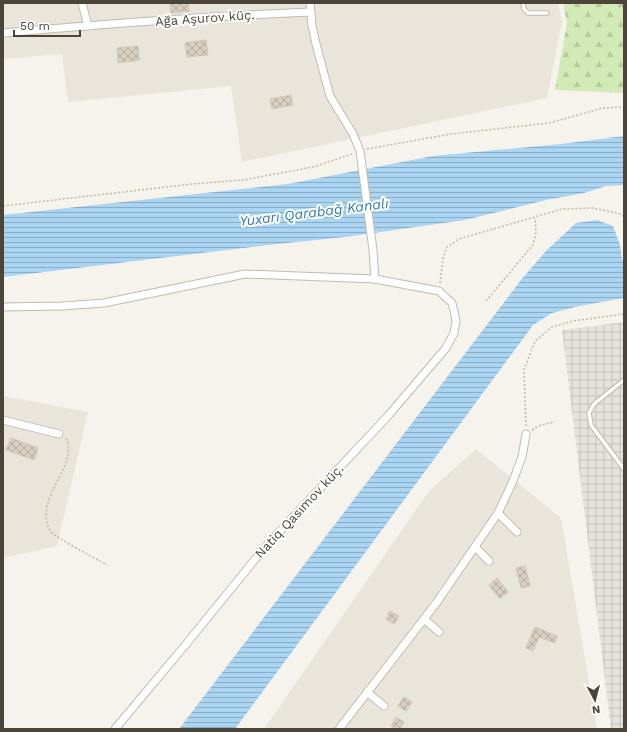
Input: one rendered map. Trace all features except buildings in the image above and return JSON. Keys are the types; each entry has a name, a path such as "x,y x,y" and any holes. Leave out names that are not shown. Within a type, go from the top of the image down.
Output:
{"street":[{"path":"82,3 88,26"},
{"path":"310,3 317,48 330,96 353,134 360,151 373,250 375,279"},
{"name":"Ağa Aşurov küç.","path":"3,34 88,26 275,13 311,12"},
{"path":"3,307 62,306 104,303 245,274 375,279 439,291"},
{"name":"Natiq Qasımov küç.","path":"115,729 265,547 386,417 446,348 454,333 456,321 452,303 439,291"},
{"path":"3,420 59,434"},
{"path":"339,729 424,619 498,513 518,469 526,434"},
{"path":"498,513 517,532"},
{"path":"475,546 489,561"},
{"path":"424,619 439,632"},
{"path":"367,692 384,706"}],"lane":[{"path":"523,3 524,9 528,13 547,13"},
{"path":"624,380 594,404 589,413 591,425 624,469"}],"path":[{"path":"3,206 192,184 243,180 313,167 360,151 451,134 549,123 603,108 624,107"},
{"path":"439,291 447,247 459,240 562,209 593,208 621,214 624,217"},
{"path":"486,301 533,245 536,233 535,218"},
{"path":"555,422 541,425 526,434 524,370 535,341 552,327 574,321 624,314"},
{"path":"59,434 66,437 68,442 68,451 65,464 47,503 46,519 52,533 107,565"}],"shaded area":[{"path":"3,3 558,3 562,21 547,98 242,162 231,86 68,102 62,54 3,59"},
{"path":"624,322 624,729 611,729 562,330"},
{"path":"3,396 88,412 57,546 3,558"},
{"path":"476,449 561,518 597,729 264,729 429,491"}],"green space":[{"path":"563,3 624,3 624,93 555,90 567,23"}],"water":[{"name":"Yuxarı Qarabağ Kanalı","path":"624,136 624,185 606,186 584,193 546,200 465,220 345,237 3,277 3,215 288,184 433,156 561,144"},
{"path":"597,220 613,226 620,245 622,259 624,261 624,298 579,306 552,313 533,325 235,729 179,729 521,280 546,251 576,223"}]}
